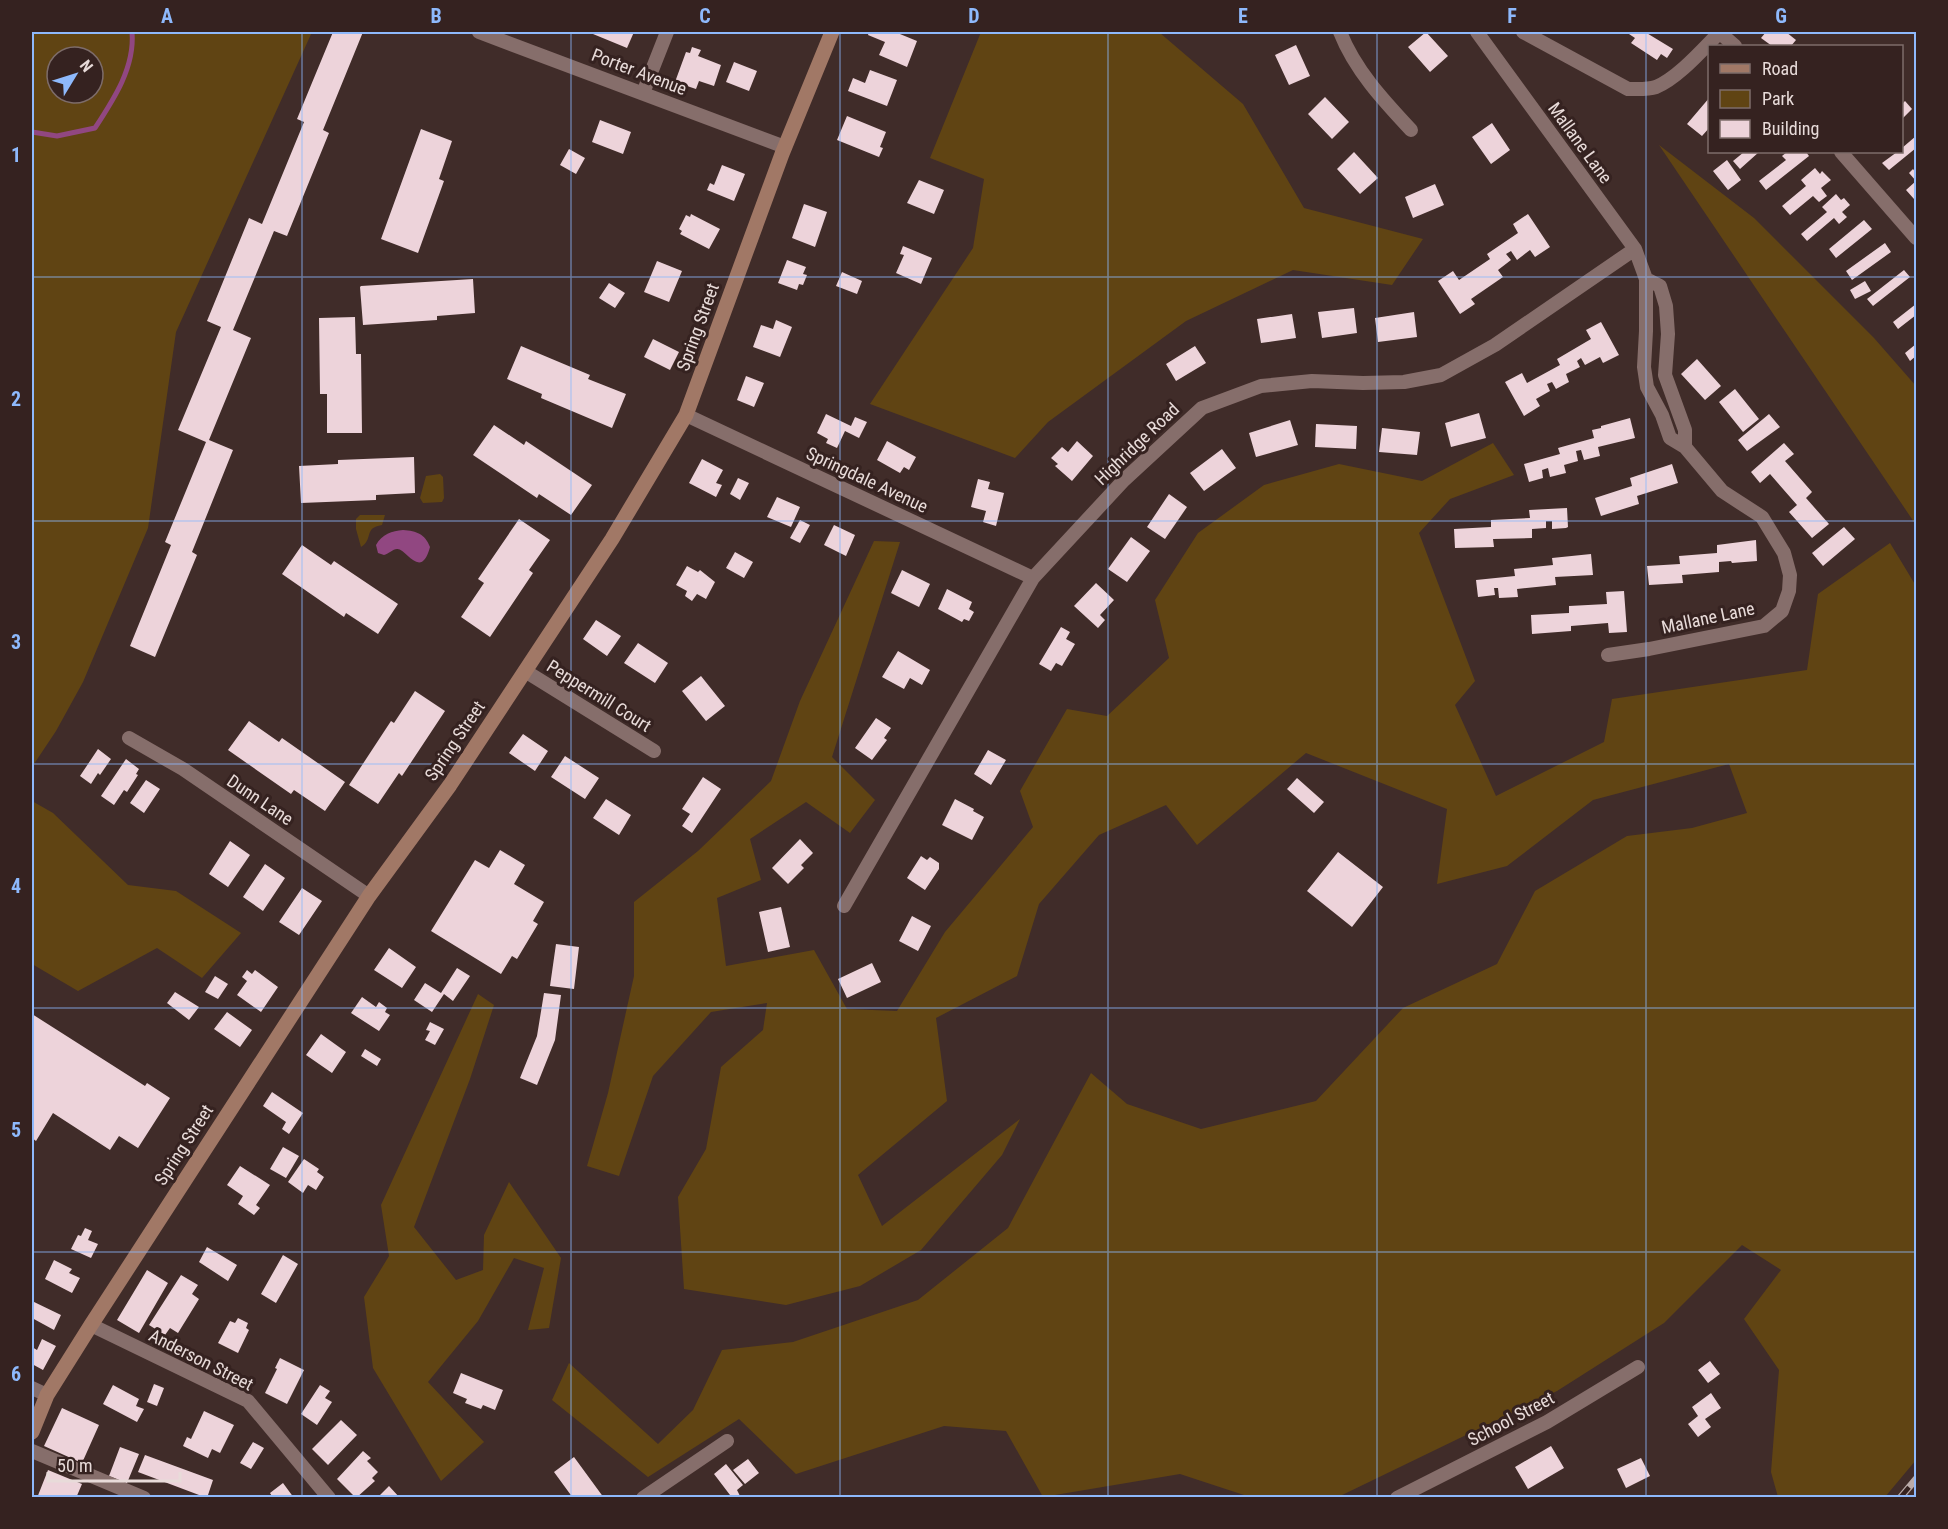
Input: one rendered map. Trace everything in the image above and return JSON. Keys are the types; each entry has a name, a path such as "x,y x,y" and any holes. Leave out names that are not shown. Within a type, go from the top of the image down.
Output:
{"main road":[{"name":"Spring Street","path":"32,1432 47,1395 91,1325 369,896 450,784 612,539 686,415 785,147 832,32"}],"street":[{"name":"Porter Avenue","path":"479,32 785,147"},
{"path":"643,93 667,32"},
{"path":"1340,32 1373,90 1411,130"},
{"name":"Mallane Lane","path":"1477,32 1635,249 1646,279 1644,367 1647,387 1662,415 1670,438 1685,447 1722,491 1762,517 1784,553 1790,575 1789,591 1782,611 1764,626 1608,655"},
{"path":"1523,32 1628,89 1655,87 1675,74 1720,32 1734,45"},
{"path":"1842,153 1917,238"},
{"name":"Highridge Road","path":"844,906 1033,578 1124,480 1202,408 1261,386 1312,381 1404,382 1441,375 1495,345 1635,249"},
{"name":"Mallane Lane","path":"1646,279 1660,286 1666,306 1668,334 1665,375 1685,430 1685,447"},
{"name":"Springdale Avenue","path":"686,415 1033,578"},
{"name":"Peppermill Court","path":"525,671 654,751"},
{"name":"Dunn Lane","path":"129,738 183,770 369,896"},
{"name":"Anderson Street","path":"91,1325 248,1401 329,1497"},
{"name":"School Street","path":"1397,1497 1548,1422 1638,1367"},
{"path":"32,1388 47,1395"},
{"path":"643,1497 727,1441"},
{"path":"32,1451 144,1497"}],"green space":[{"path":"32,32 312,32 176,332 148,528 83,682 56,731 32,767"},
{"path":"981,32 1160,33 1243,104 1304,208 1423,239 1392,285 1293,270 1186,321 1048,422 1015,458 870,404 973,248 984,179 930,158"},
{"path":"1659,145 1754,218 1874,338 1916,386 1916,525"},
{"path":"1493,443 1514,475 1450,499 1419,533 1475,681 1455,705 1496,796 1604,742 1612,699 1807,670 1818,594 1890,543 1916,586 1916,1460 1885,1497 1778,1497 1771,1472 1779,1370 1744,1319 1781,1270 1742,1245 1664,1323 1557,1391 1338,1497 1246,1497 1180,1474 1043,1497 1006,1431 944,1426 796,1474 739,1419 648,1477 552,1400 569,1363 658,1444 693,1410 722,1350 793,1342 918,1300 1008,1228 1091,1073 1127,1104 1201,1129 1316,1101 1403,1008 1497,964 1535,891 1627,836 1692,828 1747,813 1729,764 1593,800 1507,866 1437,884 1447,809 1306,753 1197,845 1166,805 1099,835 1039,904 1017,976 936,1018 947,1101 858,1175 882,1226 1020,1119 1002,1155 921,1250 860,1286 786,1305 684,1289 678,1197 706,1149 721,1067 763,1030 767,1003 711,1012 653,1076 619,1176 587,1166 608,1093 634,976 634,902 698,851 771,781 800,701 874,541 900,542 832,757 875,800 850,833 806,802 750,839 761,880 717,898 726,966 814,950 847,1009 897,1011 945,932 1033,827 1020,791 1067,709 1107,716 1169,658 1155,600 1198,533 1264,485 1339,464 1422,481"},
{"path":"440,474 443,477 444,498 442,502 423,503 420,498 426,476"},
{"path":"360,515 385,515 382,525 370,531 367,541 361,547 356,529 356,519"},
{"path":"32,801 53,813 128,885 176,891 241,933 202,978 157,948 78,991 32,964"},
{"path":"478,994 494,1005 470,1079 414,1227 456,1280 483,1270 484,1235 509,1182 561,1258 549,1328 528,1330 544,1268 514,1258 478,1321 428,1382 484,1442 441,1481 373,1368 364,1297 389,1256 381,1205"}],"shaded area":[{"path":"403,530 420,534 426,539 430,547 422,562 414,560 397,549 384,555 378,553 376,545 381,538 391,532"}],"building":[{"path":"333,32 363,32 323,130 329,133 287,236 274,231 233,330 251,338 209,440 233,450 192,552 197,555 155,657 130,646 171,545 165,542 206,442 178,430 221,327 207,321 249,218 262,224 304,122 297,119"},
{"path":"594,32 634,32 627,48 593,34"},
{"path":"869,32 895,32 917,41 907,67 879,55 885,42 868,35"},
{"path":"1426,32 1448,56 1430,72 1408,47"},
{"path":"1626,32 1645,32 1673,49 1667,58 1661,54 1657,60 1631,43 1635,38"},
{"path":"1766,32 1786,32 1796,40 1792,45 1771,45 1761,38"},
{"path":"1296,45 1310,76 1289,85 1275,55"},
{"path":"692,47 701,50 698,56 721,65 714,86 699,81 696,89 675,82 686,52 690,53"},
{"path":"734,62 757,71 749,91 726,82"},
{"path":"870,70 897,80 887,106 848,91 853,78 865,83"},
{"path":"1325,97 1349,122 1332,139 1308,114"},
{"path":"1708,99 1708,129 1702,136 1687,124"},
{"path":"1905,101 1912,109 1903,118"},
{"path":"847,116 886,132 879,157 837,140"},
{"path":"600,120 631,132 623,154 592,142"},
{"path":"1492,123 1510,150 1491,164 1472,137"},
{"path":"421,129 452,141 439,179 444,181 418,253 381,239"},
{"path":"1916,136 1916,148 1889,170 1882,163 1896,153 1903,153 1903,147"},
{"path":"569,149 585,158 576,174 560,165"},
{"path":"1354,152 1378,178 1360,194 1337,169"},
{"path":"1743,153 1758,153 1740,169 1733,161"},
{"path":"1786,153 1807,153 1809,156 1766,190 1759,181 1786,160 1782,156"},
{"path":"1727,160 1741,180 1728,190 1713,171"},
{"path":"722,165 745,174 734,201 707,190 710,183 714,185"},
{"path":"1815,168 1831,180 1821,188 1827,196 1819,202 1813,196 1790,215 1782,206 1806,186 1801,180"},
{"path":"1913,169 1916,173 1916,181 1909,173"},
{"path":"919,180 944,190 934,214 907,203"},
{"path":"1916,181 1916,197 1914,199 1906,190"},
{"path":"1435,184 1444,205 1413,218 1405,197"},
{"path":"1836,194 1850,205 1842,212 1847,217 1839,224 1834,218 1807,241 1801,234 1827,212 1822,207"},
{"path":"804,204 827,212 815,247 792,238"},
{"path":"691,214 720,229 709,249 680,234 682,231 679,229 686,215 690,217"},
{"path":"1528,214 1550,247 1535,257 1530,250 1517,260 1511,251 1506,254 1511,260 1498,270 1503,277 1471,299 1475,304 1460,314 1438,281 1453,271 1459,280 1490,259 1487,254 1518,233 1513,224"},
{"path":"1864,220 1872,229 1836,258 1829,249"},
{"path":"1885,243 1891,252 1852,280 1846,271"},
{"path":"903,246 932,258 921,284 896,273 904,255 900,254"},
{"path":"787,260 806,267 803,274 807,275 803,285 799,284 797,290 778,283"},
{"path":"657,261 682,271 669,302 644,292"},
{"path":"1904,270 1910,277 1873,306 1867,299"},
{"path":"842,272 862,281 857,294 836,286"},
{"path":"473,279 475,313 437,316 437,320 363,325 361,286"},
{"path":"1865,281 1871,291 1855,299 1850,290"},
{"path":"609,283 625,293 615,308 599,298"},
{"path":"1916,304 1916,315 1898,329 1893,322"},
{"path":"1354,308 1357,333 1322,338 1318,312"},
{"path":"1414,312 1417,337 1378,342 1375,318"},
{"path":"1292,314 1296,338 1261,343 1257,319"},
{"path":"355,317 356,354 361,354 362,433 327,433 327,394 320,394 319,318"},
{"path":"776,320 792,327 780,357 753,347 761,325 773,329"},
{"path":"1601,322 1619,355 1603,363 1600,357 1585,365 1581,358 1577,361 1580,367 1566,374 1569,382 1556,389 1552,382 1547,384 1550,391 1536,399 1540,406 1524,416 1505,382 1522,373 1527,383 1560,365 1557,359 1591,339 1586,330"},
{"path":"653,339 679,352 670,370 644,357"},
{"path":"1916,344 1916,356 1910,361 1905,353"},
{"path":"521,346 590,375 588,379 626,394 612,428 541,398 542,394 507,379"},
{"path":"1195,346 1206,363 1176,381 1166,364"},
{"path":"1697,359 1721,386 1705,400 1681,374"},
{"path":"746,376 764,383 754,407 737,400"},
{"path":"1735,389 1759,419 1743,432 1719,402"},
{"path":"1479,413 1486,438 1451,447 1445,423"},
{"path":"826,414 851,426 855,417 867,422 859,438 845,431 837,448 826,443 828,439 817,433"},
{"path":"1769,414 1780,427 1747,451 1738,440"},
{"path":"1630,418 1635,438 1598,447 1600,456 1584,460 1581,450 1576,451 1578,461 1564,465 1566,473 1550,477 1548,468 1542,470 1543,478 1529,482 1524,464 1560,454 1558,448 1594,438 1592,430"},
{"path":"1290,420 1298,445 1256,457 1249,433"},
{"path":"1316,424 1357,426 1356,449 1315,447"},
{"path":"494,425 524,445 526,441 592,485 571,515 539,494 537,498 473,455"},
{"path":"1382,428 1420,432 1417,455 1379,452"},
{"path":"887,441 916,457 909,470 904,467 900,473 877,460"},
{"path":"1077,441 1093,456 1072,481 1055,466 1058,464 1051,458 1062,447 1068,452"},
{"path":"1784,443 1794,454 1785,461 1812,492 1806,498 1829,524 1812,538 1789,512 1797,505 1770,474 1760,483 1751,472"},
{"path":"1222,449 1236,468 1204,491 1190,473"},
{"path":"414,457 415,493 376,495 376,500 301,503 299,466 338,464 338,460"},
{"path":"702,459 723,470 716,483 722,485 716,497 689,483"},
{"path":"1672,464 1678,483 1637,496 1639,504 1601,516 1595,498 1632,486 1630,478"},
{"path":"738,478 749,483 740,500 730,494"},
{"path":"978,479 990,482 988,489 1004,493 996,526 983,522 986,511 971,507"},
{"path":"1169,494 1187,507 1165,539 1147,527"},
{"path":"777,497 800,507 791,527 767,517"},
{"path":"1567,508 1568,527 1566,528 1552,529 1552,521 1546,521 1546,528 1532,529 1532,538 1493,539 1494,547 1455,548 1454,529 1491,527 1491,520 1530,518 1529,510"},
{"path":"519,519 550,540 529,570 533,573 490,637 461,617 484,583 478,579"},
{"path":"800,520 810,525 800,543 790,538"},
{"path":"834,525 855,535 846,556 824,545"},
{"path":"1844,527 1855,539 1823,566 1812,553"},
{"path":"1131,537 1150,551 1127,582 1108,569"},
{"path":"1756,540 1757,561 1719,562 1719,572 1682,575 1683,583 1649,585 1647,566 1680,564 1679,556 1717,553 1717,545"},
{"path":"302,545 331,565 334,561 398,604 378,634 346,613 344,617 282,574"},
{"path":"735,552 753,562 744,578 726,568"},
{"path":"1591,554 1593,575 1555,577 1556,585 1517,589 1518,597 1499,598 1498,588 1494,588 1495,595 1478,597 1476,580 1515,576 1514,569 1553,565 1552,558"},
{"path":"687,566 698,572 700,570 715,582 706,599 697,594 692,601 685,596 687,591 676,585"},
{"path":"902,570 930,584 919,607 891,593"},
{"path":"1096,583 1114,600 1100,615 1105,620 1098,628 1074,606"},
{"path":"947,589 972,602 969,609 974,612 969,621 964,619 962,622 938,609"},
{"path":"1624,591 1627,632 1609,633 1608,623 1571,626 1571,631 1532,634 1531,615 1569,613 1569,606 1607,604 1606,592"},
{"path":"596,620 621,636 607,656 583,639"},
{"path":"1061,627 1070,632 1066,639 1075,644 1062,666 1056,663 1051,671 1039,664"},
{"path":"638,643 668,663 655,683 624,663"},
{"path":"898,651 930,670 922,685 910,678 904,689 882,677"},
{"path":"701,676 725,706 706,721 682,691"},
{"path":"415,691 445,711 402,776 399,773 378,804 349,785 391,721 394,723"},
{"path":"876,718 891,728 884,738 887,740 872,760 855,748"},
{"path":"249,721 279,742 282,738 345,782 325,811 294,790 291,794 228,750"},
{"path":"523,734 548,751 535,771 509,753"},
{"path":"98,749 111,759 91,784 80,776"},
{"path":"988,750 1006,760 991,785 974,774"},
{"path":"565,756 599,778 585,799 551,777"},
{"path":"126,759 139,769 136,774 138,775 127,792 124,790 114,805 101,796"},
{"path":"703,777 721,789 692,833 682,826 690,814 682,809"},
{"path":"1297,778 1324,802 1314,813 1287,789"},
{"path":"146,780 160,789 144,813 130,803"},
{"path":"606,799 631,815 619,835 593,818"},
{"path":"955,799 984,817 972,840 942,825"},
{"path":"800,839 813,853 801,865 804,868 788,884 772,868"},
{"path":"230,841 250,855 228,887 209,874"},
{"path":"500,850 525,865 514,884 544,902 533,921 538,924 517,959 512,956 501,974 431,931 475,860 489,868"},
{"path":"1338,852 1383,887 1352,927 1307,891"},
{"path":"921,856 927,860 930,857 939,863 939,869 925,890 907,878"},
{"path":"265,864 285,878 263,911 243,897"},
{"path":"302,888 322,901 299,935 279,922"},
{"path":"781,907 790,947 768,952 759,912"},
{"path":"912,916 931,926 918,951 899,941"},
{"path":"556,944 579,947 574,989 550,986"},
{"path":"389,948 416,967 402,988 374,970"},
{"path":"872,963 881,982 847,998 838,979"},
{"path":"457,968 470,976 453,1001 444,994 432,1012 414,1000 425,983 441,993"},
{"path":"247,970 252,974 255,970 278,987 261,1012 237,995 247,981 242,977"},
{"path":"215,976 228,984 218,999 205,992"},
{"path":"175,992 199,1007 189,1020 167,1003"},
{"path":"544,993 561,995 555,1040 537,1085 520,1078 537,1036"},
{"path":"362,997 376,1007 379,1002 387,1008 385,1012 390,1015 379,1031 351,1013"},
{"path":"227,1012 252,1030 240,1047 214,1029"},
{"path":"32,1014 145,1086 147,1083 170,1098 138,1148 119,1136 110,1150 53,1113 36,1141 32,1138"},
{"path":"430,1022 444,1029 435,1045 425,1040 430,1031 426,1030"},
{"path":"321,1034 346,1052 332,1073 306,1055"},
{"path":"365,1049 381,1059 377,1066 361,1056"},
{"path":"272,1092 303,1113 289,1134 282,1129 286,1122 263,1106"},
{"path":"283,1147 299,1156 286,1178 270,1169"},
{"path":"304,1159 319,1169 317,1172 324,1177 316,1190 308,1185 303,1193 288,1182"},
{"path":"240,1166 270,1185 256,1205 260,1208 254,1215 238,1204 243,1196 227,1185"},
{"path":"85,1228 92,1231 88,1240 98,1244 91,1258 71,1249 78,1235 81,1236"},
{"path":"207,1247 237,1265 228,1281 199,1262"},
{"path":"283,1255 298,1264 276,1303 261,1294"},
{"path":"54,1260 72,1269 69,1273 80,1278 72,1293 45,1279"},
{"path":"147,1270 168,1283 139,1333 117,1320"},
{"path":"181,1275 198,1285 192,1294 199,1299 178,1333 170,1328 165,1335 149,1325"},
{"path":"32,1301 61,1315 54,1330 32,1318"},
{"path":"238,1318 248,1323 246,1328 249,1330 238,1353 218,1343 230,1321 235,1323"},
{"path":"42,1339 56,1346 43,1370 32,1364 32,1347 37,1350"},
{"path":"280,1358 304,1370 287,1404 265,1393"},
{"path":"1710,1361 1720,1374 1708,1383 1698,1370"},
{"path":"461,1373 503,1390 495,1410 483,1405 481,1409 465,1403 467,1399 453,1393"},
{"path":"154,1384 164,1388 157,1406 147,1402"},
{"path":"113,1385 139,1399 136,1406 144,1409 137,1422 103,1404"},
{"path":"320,1385 330,1391 325,1398 332,1402 317,1425 301,1414"},
{"path":"1711,1393 1721,1408 1705,1419 1711,1427 1698,1437 1688,1424 1698,1416 1692,1407"},
{"path":"62,1408 99,1425 82,1463 44,1446"},
{"path":"204,1411 234,1425 220,1453 212,1449 208,1458 183,1446 187,1437 191,1439"},
{"path":"341,1420 357,1435 328,1465 312,1449"},
{"path":"253,1442 264,1448 251,1469 240,1463"},
{"path":"1551,1446 1564,1468 1528,1489 1515,1467"},
{"path":"120,1447 139,1454 127,1483 109,1476"},
{"path":"363,1451 371,1458 367,1461 378,1472 372,1478 375,1481 356,1498 337,1479"},
{"path":"145,1455 213,1480 207,1498 138,1472"},
{"path":"574,1457 604,1498 573,1498 554,1472"},
{"path":"1641,1458 1650,1476 1626,1488 1617,1469"},
{"path":"748,1459 759,1473 745,1484 733,1470"},
{"path":"726,1464 743,1485 737,1490 741,1498 727,1498 730,1495 714,1474"},
{"path":"48,1470 82,1484 76,1498 37,1498"},
{"path":"283,1483 294,1498 273,1498 270,1493"},
{"path":"389,1486 400,1498 377,1498"}],"waterway":[{"path":"32,132 57,136 95,128 116,94 127,70 132,32"}],"railway":[{"path":"1900,1498 1916,1479"}]}
